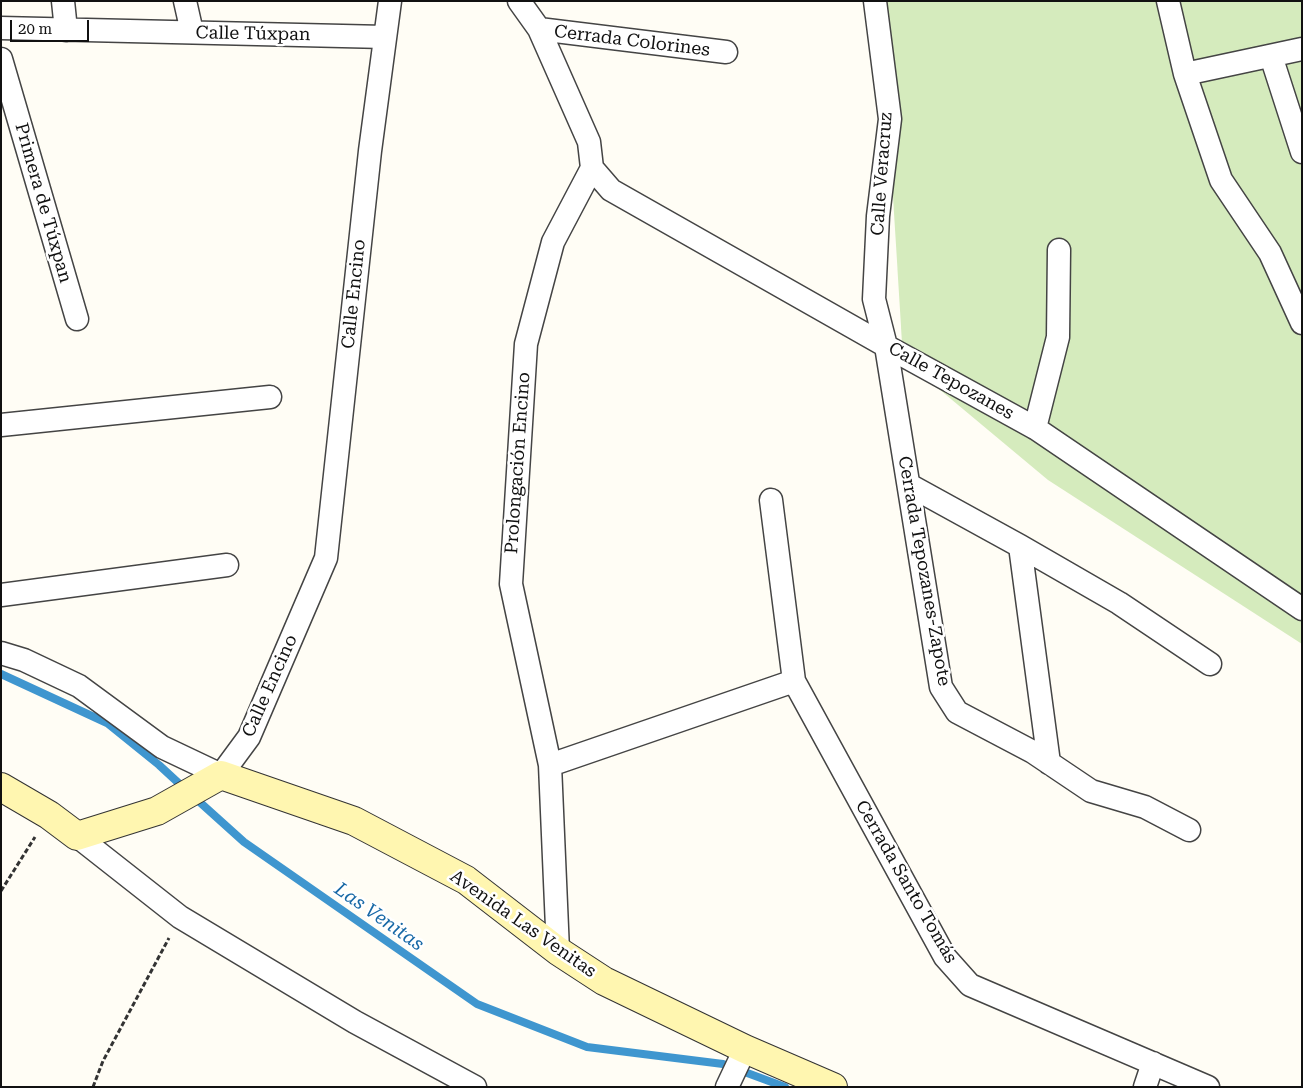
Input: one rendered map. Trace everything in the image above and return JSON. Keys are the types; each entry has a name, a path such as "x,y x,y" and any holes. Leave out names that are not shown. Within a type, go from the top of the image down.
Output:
{"main road":[{"name":"Calle Encino","path":"77,836 157,811 213,780"},
{"name":"Avenida Las Venitas","path":"213,780 354,821 466,880 558,951 604,981 744,1051 833,1087"},
{"path":"1,787 49,815 77,836"}],"street":[{"path":"64,1 66,30"},
{"path":"185,1 192,32"},
{"name":"Calle Encino","path":"213,780 249,737 326,558 370,152 390,1"},
{"path":"519,1 539,30 589,142 592,168"},
{"name":"Calle Veracruz","path":"875,1 890,119 878,216 874,299 886,346"},
{"path":"1168,1 1185,74 1221,180 1270,253 1302,323"},
{"name":"Calle Túxpan","path":"1,28 386,38"},
{"name":"Cerrada Colorines","path":"539,30 726,52"},
{"path":"1185,74 1302,49"},
{"path":"1271,56 1302,152"},
{"name":"Primera de Túxpan","path":"1,58 77,319"},
{"name":"Calle Tepozanes","path":"592,168 611,190 1035,428 1302,610"},
{"name":"Prolongación Encino","path":"558,951 550,766 511,584 526,344 553,242 592,168"},
{"path":"1035,428 1058,337 1059,250"},
{"name":"Cerrada Tepozanes-Zapote","path":"886,346 940,687 957,712 1032,752 1091,791 1145,807 1189,830"},
{"path":"1,425 270,397"},
{"path":"909,485 1119,603 1210,664"},
{"name":"Cerrada Santo Tomás","path":"771,500 794,681 945,956 970,985 1208,1087"},
{"path":"1020,546 1049,763"},
{"path":"1,595 227,565"},
{"name":"Avenida Las Venitas","path":"1,654 24,660 79,686 162,747 213,780"},
{"path":"550,766 794,681"},
{"path":"77,836 180,917 356,1022 471,1086"},
{"path":"728,1083 744,1051"},
{"path":"1145,1087 1153,1063"}],"path":[{"path":"1,891 49,815"},
{"path":"93,1087 103,1061 180,917"}],"green space":[{"path":"881,1 1302,1 1302,644 1048,480 903,359"}],"waterway":[{"name":"Las Venitas","path":"1,674 107,723 159,765 185,789"},
{"name":"Las Venitas","path":"194,797 244,842 477,1004 587,1047 723,1064 785,1087"}]}
